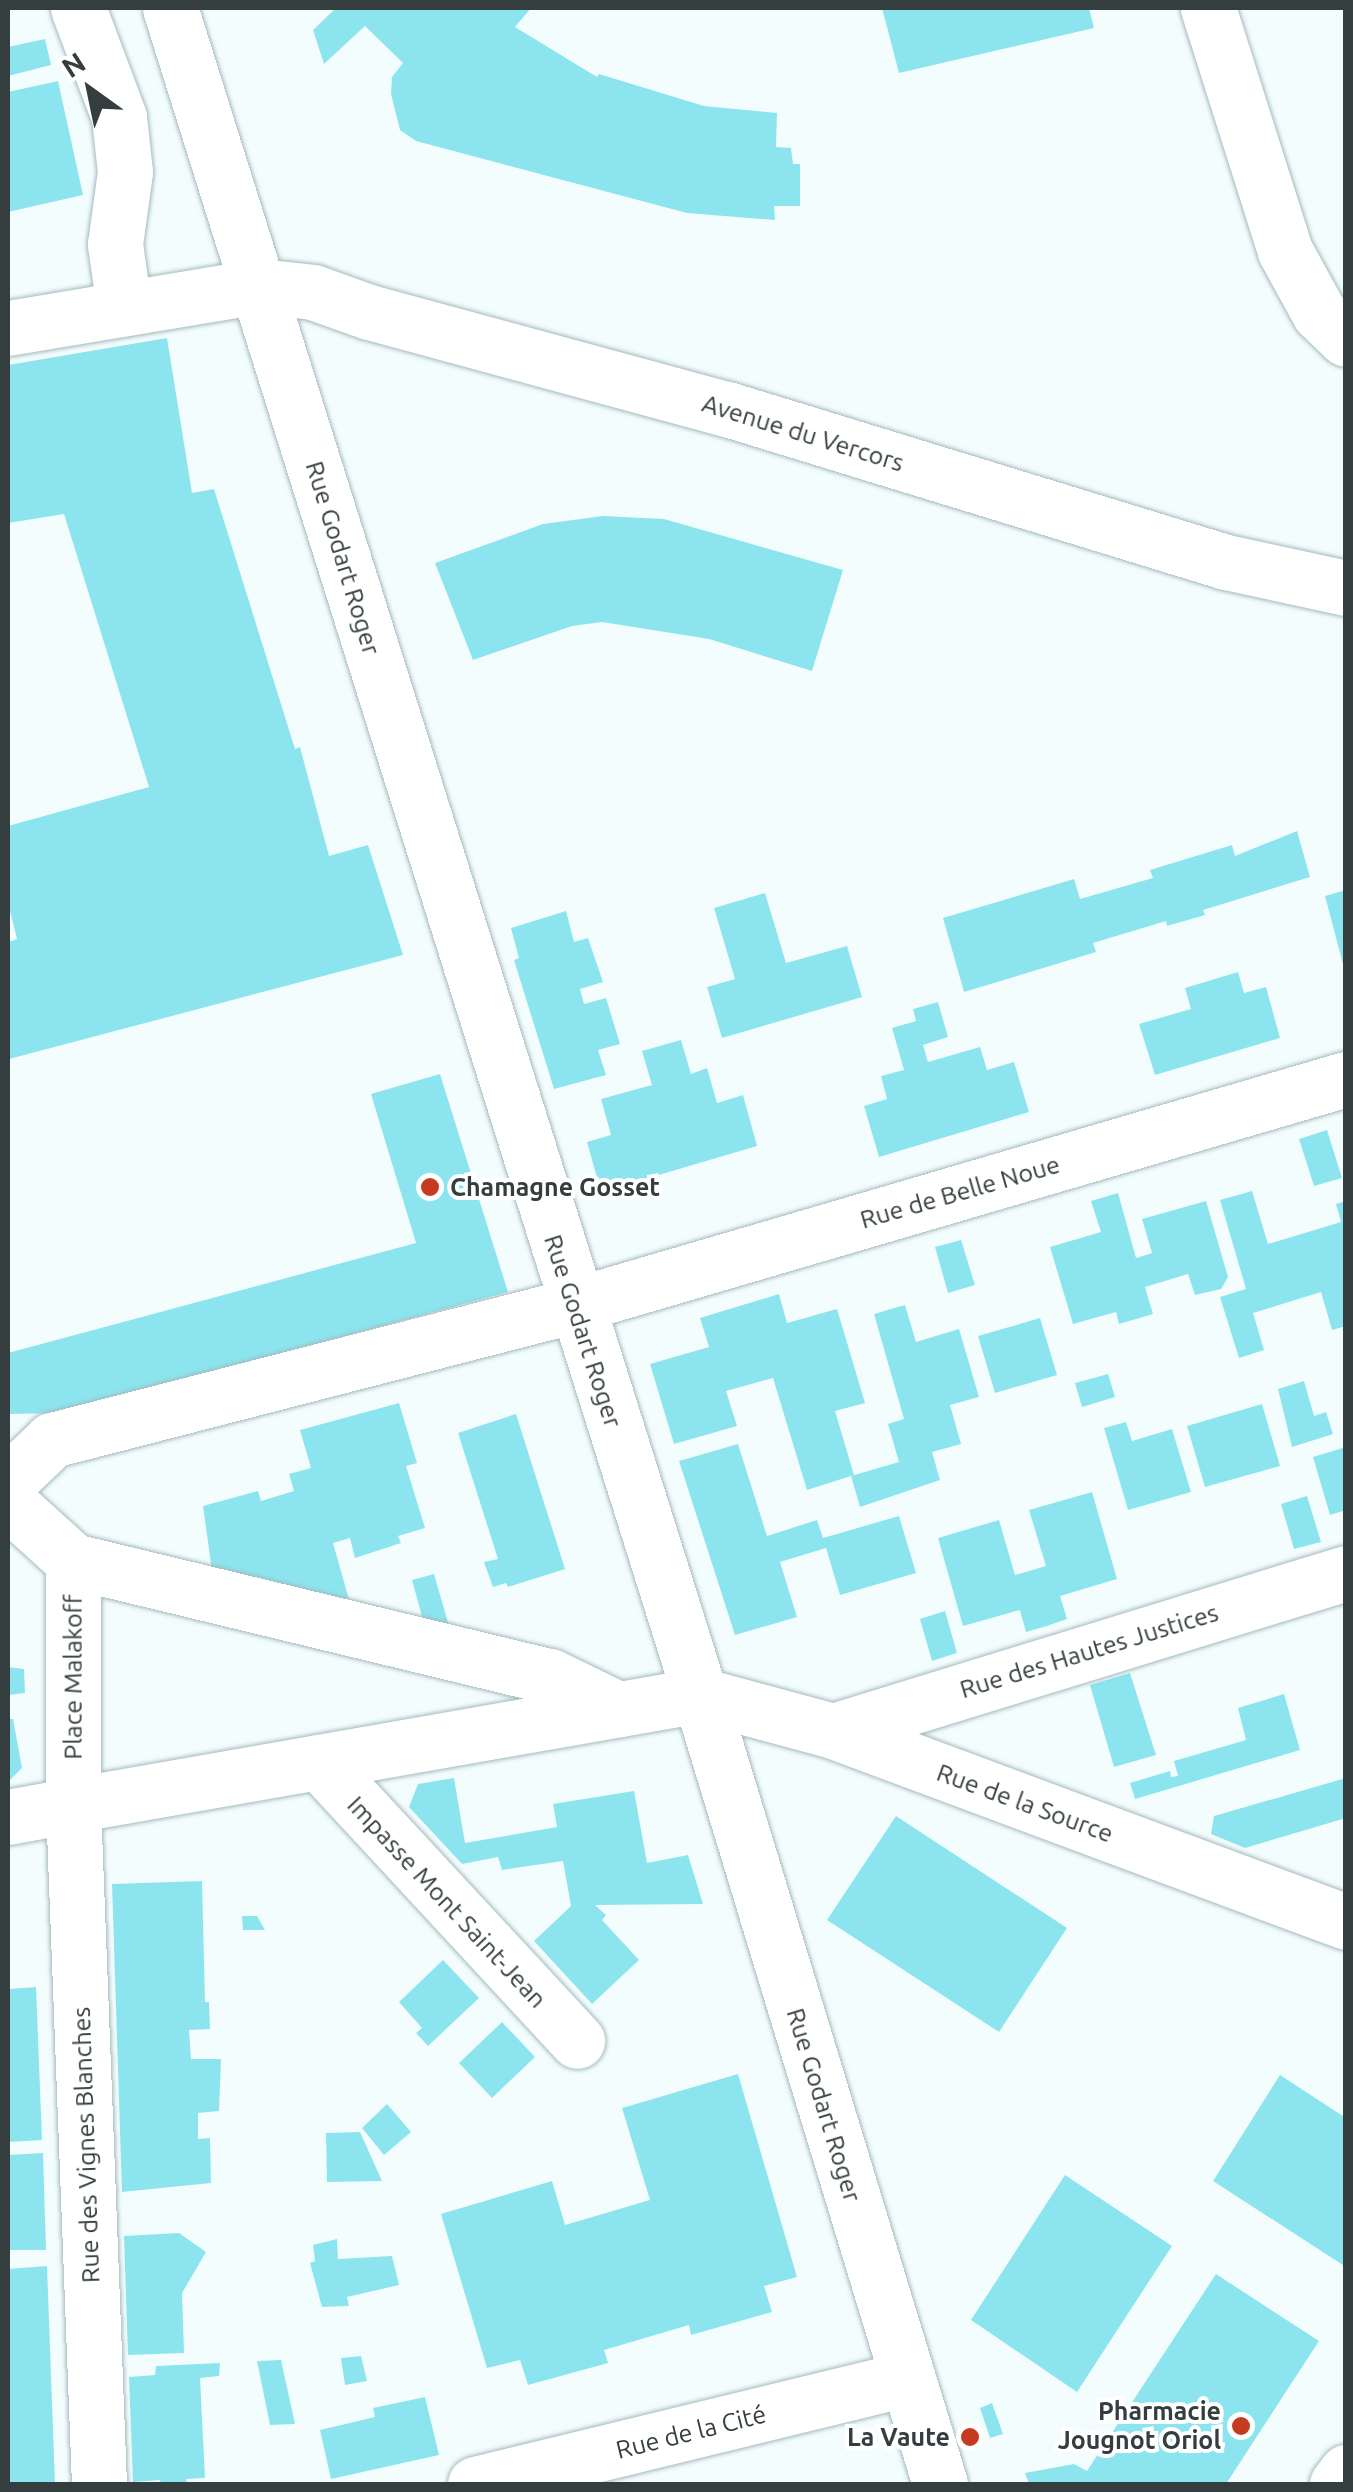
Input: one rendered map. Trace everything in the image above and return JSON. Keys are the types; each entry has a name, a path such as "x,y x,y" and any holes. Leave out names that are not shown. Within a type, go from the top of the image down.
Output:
{"street":[{"path":"78,8 119,117 125,172 115,244 124,308"},
{"name":"Rue Godart Roger","path":"170,8 574,1305 700,1695 940,2484"},
{"path":"1208,8 1285,251 1319,313 1346,339"},
{"name":"Avenue du Vercors","path":"8,328 259,286 313,292 369,312 728,409 1226,562 1346,588"},
{"name":"Rue de Belle Noue","path":"8,1482 52,1440 574,1305 1346,1079"},
{"path":"8,1502 73,1561"},
{"name":"Place Malakoff","path":"73,1805 73,1561 550,1676 618,1709"},
{"name":"Rue des Hautes Justices","path":"833,1731 1346,1573"},
{"path":"8,1818 700,1695"},
{"name":"Rue de la Source","path":"700,1695 833,1731 1346,1922"},
{"name":"Impasse Mont Saint-Jean","path":"320,1762 577,2041"},
{"name":"Rue des Vignes Blanches","path":"73,1805 98,2484"},
{"name":"Rue de la Cité","path":"475,2484 907,2380"},
{"path":"1338,2484 1346,2472"}],"building":[{"path":"336,8 531,8 515,27 597,77 599,74 704,106 777,113 776,147 791,148 793,164 800,164 800,206 774,206 775,220 687,213 416,141 400,130 391,94 392,77 403,63 365,26 324,64 313,30"},
{"path":"882,8 1089,8 1094,28 899,73"},
{"path":"45,39 51,65 8,76 8,47"},
{"path":"58,81 83,195 8,212 8,92"},
{"path":"167,338 192,493 214,489 295,749 300,747 329,856 368,845 403,955 9,1059 8,942 17,939 8,903 8,826 149,787 64,514 8,523 8,365"},
{"path":"603,516 664,519 843,570 812,671 709,639 602,622 572,626 473,660 435,563 543,524"},
{"path":"1297,831 1310,877 1203,910 1205,915 1167,926 1166,921 1093,943 1096,952 964,992 943,918 1074,879 1080,899 1153,878 1150,870 1232,845 1235,856"},
{"path":"1346,890 1346,968 1344,968 1325,896"},
{"path":"765,893 786,963 847,946 862,997 722,1038 707,987 735,979 714,908"},
{"path":"566,911 574,942 588,938 603,982 580,989 584,1004 606,998 620,1044 598,1050 606,1075 554,1089 514,960 519,958 511,928"},
{"path":"1238,972 1244,993 1266,987 1280,1038 1155,1075 1139,1024 1191,1009 1185,988"},
{"path":"938,1002 948,1037 923,1045 928,1062 980,1047 987,1070 1014,1062 1029,1112 879,1157 864,1106 887,1099 881,1076 904,1070 892,1028 916,1021 913,1009"},
{"path":"681,1040 691,1074 707,1068 717,1103 743,1095 757,1146 601,1192 587,1142 611,1135 601,1099 652,1085 642,1051"},
{"path":"440,1074 508,1292 61,1413 8,1414 8,1353 416,1243 371,1094"},
{"path":"1327,1130 1342,1178 1314,1186 1299,1139"},
{"path":"1252,1191 1268,1244 1341,1222 1336,1204 1346,1201 1346,1326 1332,1330 1321,1292 1253,1313 1264,1350 1239,1358 1220,1297 1246,1289 1220,1200"},
{"path":"1118,1193 1136,1258 1152,1253 1142,1219 1206,1201 1228,1277 1221,1289 1195,1295 1188,1274 1145,1287 1153,1314 1119,1324 1116,1312 1073,1324 1050,1247 1101,1232 1091,1201"},
{"path":"961,1240 975,1285 948,1293 935,1247"},
{"path":"779,1294 787,1323 837,1309 865,1403 835,1411 854,1475 807,1490 773,1378 726,1391 737,1426 674,1444 650,1364 709,1347 700,1318"},
{"path":"905,1305 916,1342 959,1329 979,1397 950,1405 961,1444 932,1452 940,1480 860,1507 851,1476 899,1462 888,1424 904,1419 874,1314"},
{"path":"1040,1318 1057,1375 995,1393 978,1336"},
{"path":"1108,1374 1115,1397 1082,1407 1075,1383"},
{"path":"1304,1381 1314,1416 1326,1412 1333,1434 1292,1447 1278,1389"},
{"path":"399,1403 417,1463 406,1466 425,1528 398,1536 401,1543 355,1558 350,1538 333,1543 350,1603 212,1571 203,1506 258,1491 261,1501 294,1491 289,1474 311,1468 300,1430"},
{"path":"1262,1404 1280,1466 1205,1487 1187,1426"},
{"path":"516,1414 565,1569 508,1587 506,1583 493,1587 484,1562 498,1559 458,1433"},
{"path":"1126,1422 1132,1441 1172,1429 1191,1492 1128,1510 1104,1428"},
{"path":"738,1444 767,1536 817,1520 823,1538 899,1516 916,1573 840,1595 826,1548 780,1562 797,1617 735,1635 679,1461"},
{"path":"1346,1447 1346,1510 1330,1515 1313,1457"},
{"path":"1092,1492 1117,1579 1060,1596 1067,1619 1047,1626 1026,1632 1020,1610 963,1626 938,1538 999,1520 1015,1575 1046,1566 1029,1510"},
{"path":"1307,1496 1321,1542 1294,1549 1281,1504"},
{"path":"434,1574 449,1626 423,1620 412,1580"},
{"path":"945,1611 957,1653 932,1661 920,1619"},
{"path":"8,1667 24,1669 25,1693 8,1695"},
{"path":"1130,1673 1156,1755 1114,1767 1090,1685"},
{"path":"1284,1694 1300,1750 1135,1799 1130,1783 1170,1771 1171,1777 1178,1776 1174,1761 1246,1740 1238,1708"},
{"path":"8,1719 13,1719 22,1768 8,1782"},
{"path":"454,1778 465,1843 557,1827 553,1804 634,1791 647,1863 688,1855 703,1904 595,1905 606,1915 602,1920 639,1960 592,2004 534,1941 571,1906 563,1861 502,1870 498,1857 462,1864 409,1807 418,1784"},
{"path":"1346,1778 1346,1818 1245,1848 1211,1834 1214,1816"},
{"path":"896,1816 1067,1928 999,2032 827,1920"},
{"path":"202,1881 205,2002 209,2002 210,2029 189,2030 191,2059 221,2059 219,2111 198,2113 198,2139 210,2138 211,2183 122,2192 112,1884"},
{"path":"242,1916 257,1916 265,1930 243,1930"},
{"path":"443,1960 479,1998 428,2046 416,2033 422,2028 399,2002"},
{"path":"36,1987 42,2140 8,2142 8,1989"},
{"path":"502,2022 535,2057 492,2098 459,2063"},
{"path":"738,2074 797,2277 764,2286 772,2312 691,2335 689,2325 604,2350 608,2363 528,2385 520,2360 487,2368 441,2214 552,2181 565,2225 650,2200 622,2108"},
{"path":"1280,2075 1346,2118 1346,2267 1213,2181"},
{"path":"387,2104 411,2132 384,2155 362,2128"},
{"path":"360,2132 382,2181 327,2182 326,2133"},
{"path":"43,2153 46,2250 8,2250 8,2155"},
{"path":"1065,2175 1172,2246 1077,2392 971,2320"},
{"path":"179,2233 206,2252 182,2293 184,2353 128,2355 124,2236"},
{"path":"337,2239 338,2259 392,2256 399,2285 347,2297 349,2306 322,2307 310,2263 315,2261 313,2245"},
{"path":"47,2266 55,2484 8,2484 8,2269"},
{"path":"1216,2274 1319,2341 1226,2484 1029,2484 1025,2473 1074,2464 1087,2471"},
{"path":"361,2356 367,2381 345,2385 341,2358"},
{"path":"281,2360 295,2424 270,2425 257,2361"},
{"path":"220,2363 219,2376 200,2378 205,2478 186,2479 187,2484 133,2482 129,2377 155,2375 156,2366"},
{"path":"425,2397 439,2455 331,2479 320,2430 375,2417 373,2408"},
{"path":"992,2403 1003,2434 990,2438 980,2408"}],"place":[{"name":"Chamagne Gosset","path":"430,1187"},
{"name":"Pharmacie Jougnot Oriol","path":"1241,2426"},
{"name":"La Vaute","path":"970,2437"}]}
